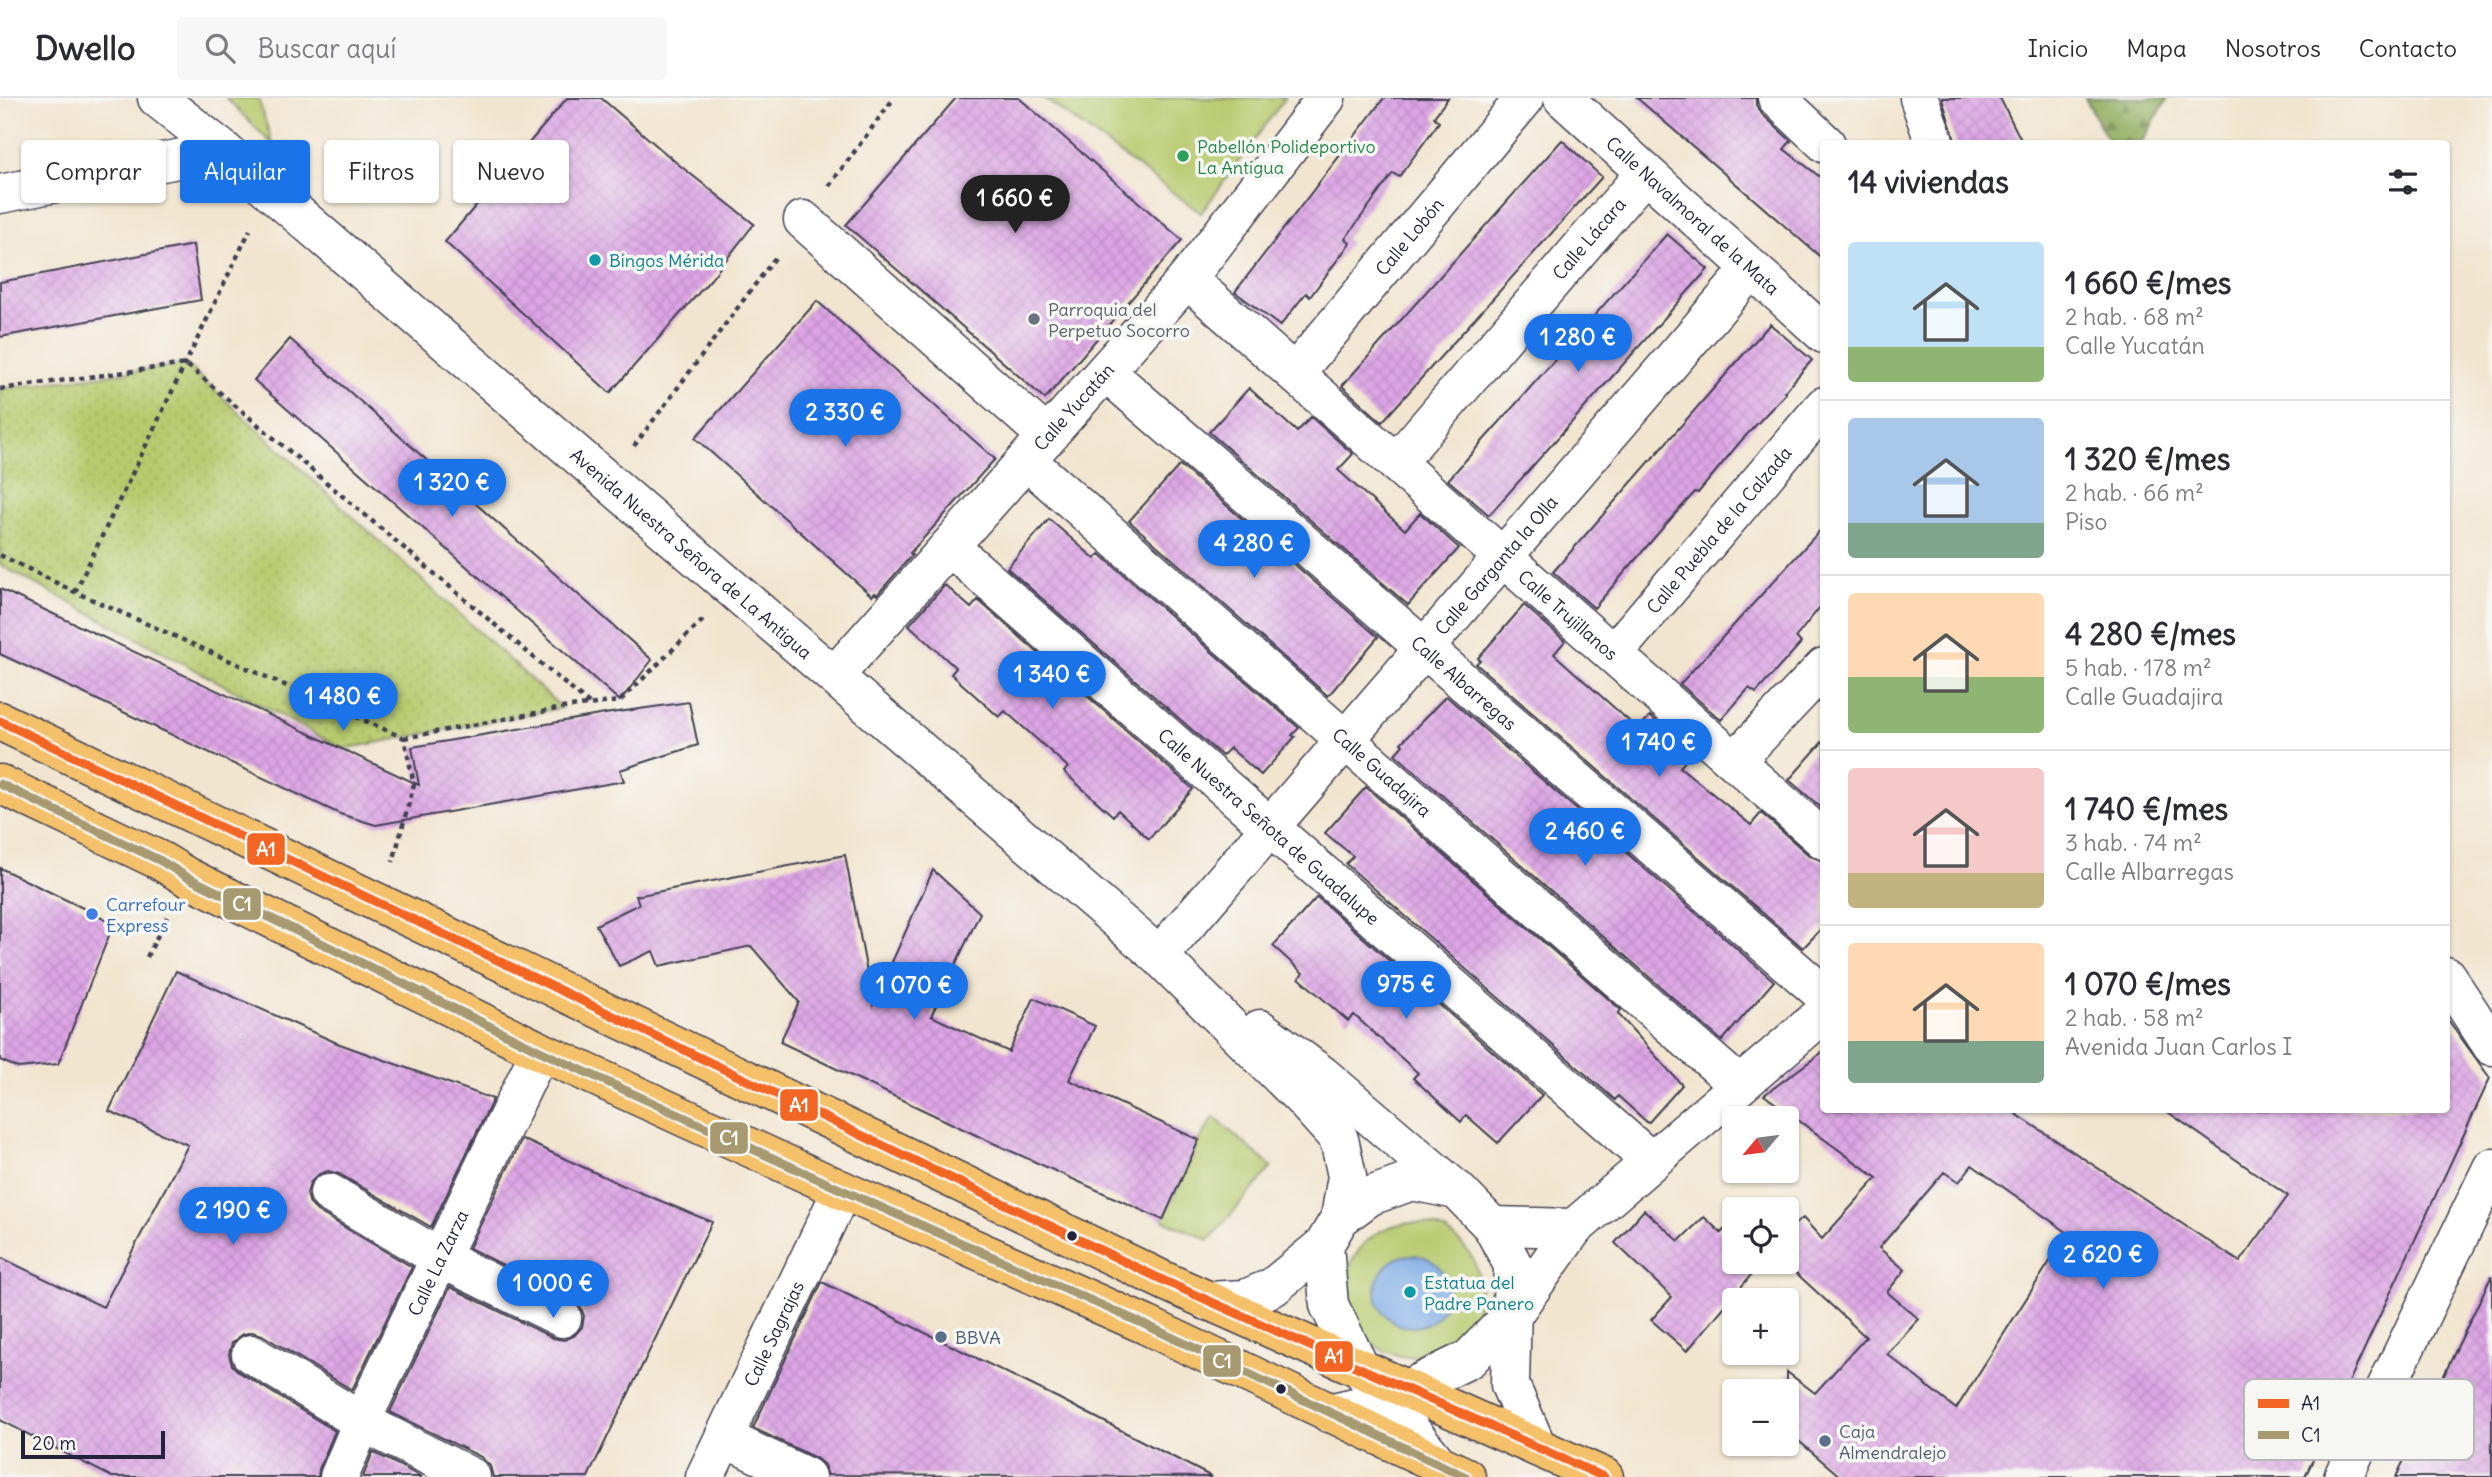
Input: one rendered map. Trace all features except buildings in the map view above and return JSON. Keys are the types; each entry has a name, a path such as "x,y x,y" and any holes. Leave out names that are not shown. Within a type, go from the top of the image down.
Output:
{"main road":[{"path":"0,721 1207,1301 1360,1368 1395,1394 1537,1447 1604,1477"},
{"path":"0,784 161,861 187,877 540,1051 842,1190 1146,1325 1452,1471"}],"street":[{"name":"Avenida Nuestra Señora de La Antigua","path":"157,98 210,140"},
{"name":"Avenida Nuestra Señora de La Antigua","path":"201,98 219,140"},
{"name":"Calle Yucatán","path":"835,675 1187,279 1326,98"},
{"name":"Calle Lobón","path":"1295,373 1525,98"},
{"name":"Calle Navalmoral de la Mata","path":"1563,98 1820,330"},
{"path":"1777,98 1821,140"},
{"path":"1919,98 1935,140"},
{"path":"0,194 180,158"},
{"name":"Calle Lácara","path":"1396,463 1646,173"},
{"name":"Avenida Nuestra Señora de La Antigua","path":"284,203 1159,956 1303,1099 1339,1139 1348,1176 1332,1232"},
{"name":"Calle Guadajira","path":"803,220 1037,449 1346,740 1739,1085"},
{"name":"Calle Garganta la Olla","path":"1159,956 1751,269"},
{"name":"Calle Trujillanos","path":"1187,279 1820,835"},
{"name":"Calle Albarregas","path":"1106,372 1820,992"},
{"name":"Calle Puebla de la Calzada","path":"1613,654 1820,411"},
{"name":"Calle Nuestra Señota de Guadalupe","path":"950,547 1651,1161"},
{"path":"1735,761 1820,671"},
{"name":"Avenida Nuestra Señora de La Antigua","path":"1159,956 1322,1075 1457,1190"},
{"path":"2450,981 2492,1046"},
{"path":"1329,1413 1395,1394 1469,1359 1513,1314 1574,1228 1820,1016"},
{"name":"Calle La Zarza","path":"339,1477 362,1422 540,1051"},
{"path":"2390,1379 2492,1168"},
{"path":"1207,1301 1245,1299 1273,1287 1370,1196 1412,1181 1457,1190 1492,1226 1513,1265 1510,1385 1537,1447"},
{"name":"Calle Sagrajas","path":"705,1477 842,1190"},
{"path":"329,1193 440,1258 562,1318"},
{"path":"1492,1226 1574,1228"},
{"path":"1332,1232 1329,1305 1360,1368"},
{"path":"251,1354 362,1422 471,1477"},
{"path":"1395,1394 1452,1471"},
{"path":"724,1438 806,1477"},
{"path":"2343,1477 2351,1460"}],"path":[{"path":"608,480 894,98"},
{"path":"75,592 263,203"},
{"path":"0,389 186,364 589,705"},
{"path":"0,555 75,592 404,738 620,701 735,590"},
{"path":"378,902 392,867 414,784 404,738"}],"green space":[{"path":"226,98 258,98 271,140 268,140"},
{"name":"Pabellón Polideportivo La Antigua","path":"1044,98 1285,98 1201,213"},
{"path":"2085,98 2168,98 2143,140 2108,140"},
{"path":"186,364 562,708 343,749 0,565 0,389"},
{"path":"1214,1117 1272,1167 1209,1240 1163,1220 1199,1140"},
{"path":"1413,1223 1439,1228 1461,1242 1475,1264 1480,1290 1475,1316 1461,1338 1439,1352 1413,1357 1387,1352 1365,1338 1351,1316 1346,1290 1351,1264 1365,1242 1387,1228"}],"water":[{"path":"1419,1255 1438,1265 1446,1277 1446,1305 1438,1317 1426,1325 1405,1327 1386,1317 1378,1305 1376,1284 1386,1265 1398,1257"}],"transit line":[{"name":"A1","path":"0,721 1169,1283 1604,1477"},
{"name":"C1","path":"0,784 161,861 187,877 540,1051 842,1190 1146,1325 1466,1477"}],"place":[{"name":"Pabellón Polideportivo La Antigua","path":"1183,156"},
{"name":"Bingos Mérida","path":"595,260"},
{"name":"Parroquia del Perpetuo Socorro","path":"1034,319"},
{"name":"Carrefour Express","path":"92,914"},
{"name":"Estatua del Padre Panero","path":"1410,1292"},
{"name":"BBVA","path":"941,1337"},
{"name":"Caja Almendralejo","path":"1825,1441"}]}
